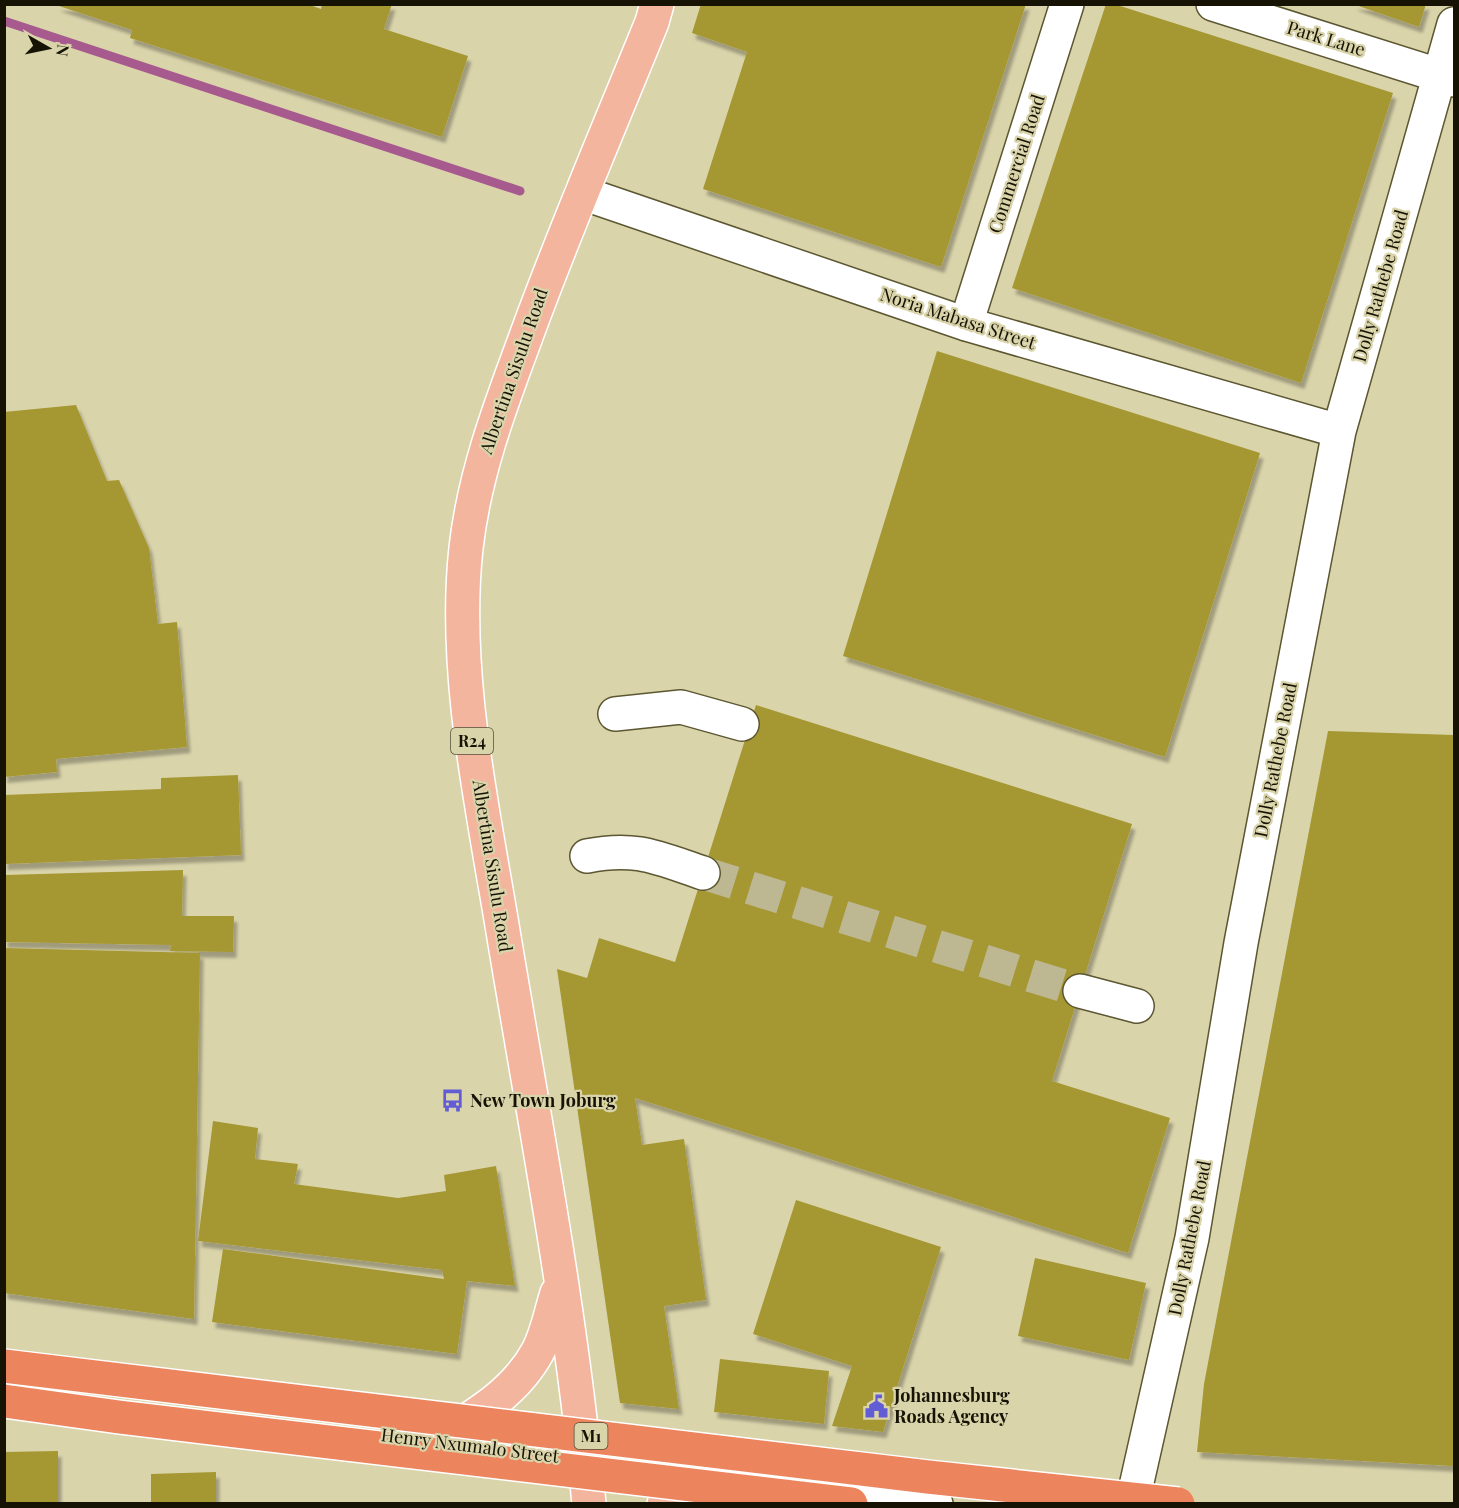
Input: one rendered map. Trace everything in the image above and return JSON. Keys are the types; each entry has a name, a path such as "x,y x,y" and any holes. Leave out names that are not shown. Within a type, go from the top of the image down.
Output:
{"highway":[{"name":"M1","path":"4,1366 916,1475 1178,1503"},
{"name":"M1","path":"4,1401 119,1417 850,1503"}],"main road":[{"name":"Albertina Sisulu Road","path":"589,1503 560,1284 470,731 464,613 466,549 478,475 539,299 657,4"},
{"path":"433,1442 488,1408 521,1378 539,1349 560,1284"},
{"path":"4,1374 40,1394"},
{"path":"664,1503 722,1477"}],"street":[{"name":"Commercial Road","path":"966,324 1068,4"},
{"name":"Park Lane","path":"1213,4 1446,77"},
{"name":"Dolly Rathebe Road","path":"1132,1503 1192,1238 1241,943 1339,431 1395,238 1446,77 1455,24"},
{"name":"Noria Mabasa Street","path":"582,193 966,324 1339,431"},
{"path":"615,714 681,707 742,723"},
{"path":"587,856 614,850 640,853 703,873"},
{"path":"1080,991 1137,1006"},
{"name":"Henry Nxumalo Street","path":"4,1388 936,1503"}],"building":[{"path":"307,4 321,9 322,4 392,4 384,29 468,56 442,137 130,38 132,30 56,5"},
{"path":"701,4 1026,4 941,267 703,189 747,52 692,33"},
{"path":"1106,4 1114,4 1393,93 1301,383 1012,288"},
{"path":"1353,4 1426,4 1419,27"},
{"path":"937,351 1260,453 1165,757 843,656"},
{"path":"76,405 107,481 119,480 149,548 158,624 177,622 187,747 56,759 57,772 4,777 4,412"},
{"path":"756,705 1132,824 1052,1081 1170,1118 1128,1253 635,1098 642,1145 684,1139 706,1300 664,1306 679,1409 620,1403 557,969 587,978 599,938 675,962"},
{"path":"1328,731 1454,735 1454,1466 1197,1452 1204,1384"},
{"path":"238,775 241,855 4,864 4,795 161,789 161,778"},
{"path":"183,870 182,916 234,916 233,952 170,951 171,945 4,942 4,875"},
{"path":"4,948 200,953 194,1319 4,1293"},
{"path":"213,1121 258,1128 255,1159 298,1164 294,1184 398,1198 446,1191 444,1175 496,1166 515,1286 467,1281 457,1354 212,1322 223,1249 444,1279 442,1270 198,1241"},
{"path":"796,1200 941,1247 883,1432 832,1426 852,1366 753,1334"},
{"path":"1035,1258 1146,1283 1129,1360 1018,1336"},
{"path":"720,1359 829,1371 824,1424 714,1412"},
{"path":"58,1451 58,1504 4,1504 4,1452"},
{"path":"216,1472 216,1504 151,1504 151,1474"}],"waterway":[{"path":"4,21 520,191"}],"tunnel":[{"path":"703,873 1080,991"}],"place":[{"name":"New Town Joburg","path":"452,1101"},
{"name":"Johannesburg Roads Agency","path":"876,1406"}]}
